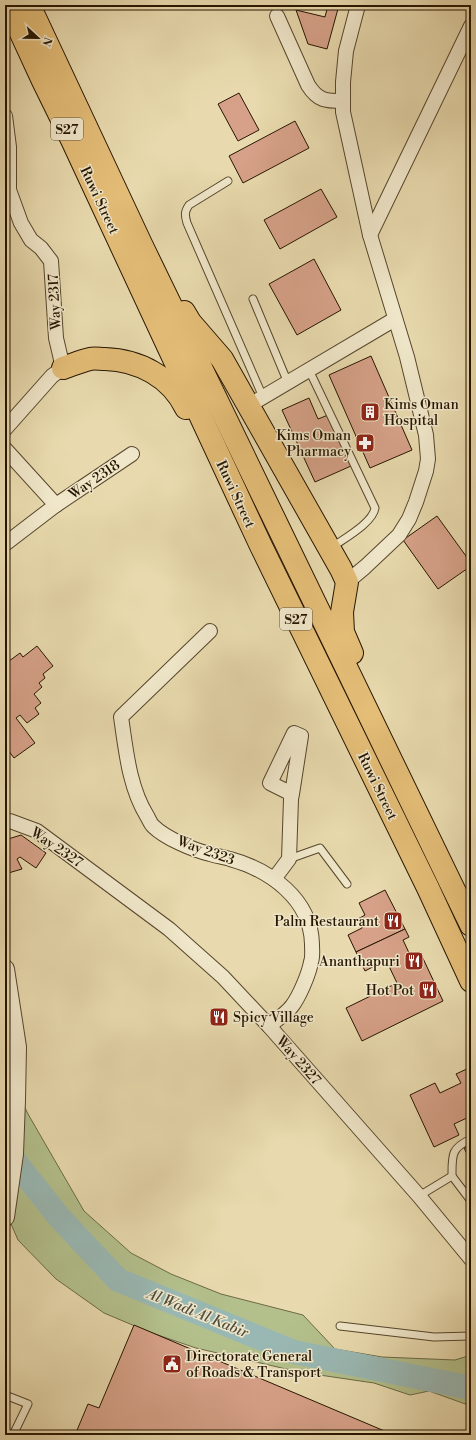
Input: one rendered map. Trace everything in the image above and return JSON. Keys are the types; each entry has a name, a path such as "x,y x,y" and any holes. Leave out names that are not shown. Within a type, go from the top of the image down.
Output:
{"main road":[{"name":"Ruwi Street","path":"8,5 261,546 428,888 471,981"},
{"name":"Ruwi Street","path":"30,5 142,246 471,925"},
{"path":"142,246 190,322 256,402 347,582 342,612 343,632 368,694 380,736"},
{"path":"63,368 90,359 114,360 130,362 147,369 164,379 183,402 219,475 261,546"},
{"path":"445,869 464,889 471,902"}],"street":[{"path":"347,582 399,535 409,519 416,502 426,471 428,459 426,435 407,357 370,235 343,112 343,82 346,51 358,5"},
{"path":"277,16 313,94 319,98 329,101 343,101"},
{"path":"370,235 471,26"},
{"name":"Way 2317","path":"5,116 9,147 9,190 21,223 30,240 41,248 51,261 56,338 63,368"},
{"path":"256,402 395,319"},
{"path":"5,429 52,376 63,368"},
{"name":"Way 2318","path":"5,449 56,505"},
{"name":"Way 2318","path":"5,544 56,505 132,454"},
{"name":"Way 2323","path":"210,631 121,717 134,786 142,808 152,826 166,835 208,854 238,861 274,879 289,892 301,907 309,921 312,940 312,961 305,981 292,1006 269,1026"},
{"path":"274,879 289,860 292,794"},
{"name":"Way 2327","path":"5,821 10,820 37,831 169,929 223,977 269,1026 419,1196 471,1259"},
{"path":"5,969 17,1047 14,1154 5,1217"}],"lane":[{"path":"228,181 189,205 185,216 256,402"},
{"path":"253,299 288,383"},
{"path":"309,370 375,508 374,513 369,520 330,549"},
{"path":"289,860 320,848 347,884"},
{"path":"471,1139 460,1144 454,1152 452,1160 452,1176 471,1201"},
{"path":"419,1196 452,1176"},
{"path":"340,1326 434,1337 471,1336"},
{"path":"5,1395 28,1404 13,1435"}],"green space":[{"path":"5,1067 28,1114 84,1211 131,1253 171,1274 221,1294 303,1315 335,1349 382,1357 455,1360 471,1355 471,1406 429,1391 410,1395 374,1383 299,1372 196,1348 149,1332 104,1313 56,1279 18,1240 5,1210"}],"building":[{"path":"328,5 339,5 327,49 308,44 296,10 325,17"},
{"path":"239,93 259,130 238,141 218,104"},
{"path":"295,121 309,148 243,183 229,156"},
{"path":"321,189 337,217 280,249 264,220"},
{"path":"314,259 341,310 297,335 269,284"},
{"name":"Kims Oman Hospital","path":"371,356 412,450 370,468 329,375"},
{"path":"309,398 318,419 328,415 351,466 315,482 282,410"},
{"path":"437,516 471,563 471,566 438,589 403,540"},
{"path":"37,646 53,666 43,674 45,678 39,683 42,687 34,694 41,703 35,708 39,714 27,723 20,715 16,718 35,743 14,758 5,746 5,664 20,653 23,657"},
{"path":"21,835 46,853 36,868 20,857 17,859 22,869 5,874 5,840"},
{"path":"385,890 405,929 356,952 348,935 362,928 358,919 365,915 359,903"},
{"path":"405,929 409,937 403,940 411,957 420,952 443,1001 362,1041 346,1008 397,983 386,960 365,971 356,952"},
{"path":"471,1067 471,1116 454,1124 459,1135 434,1147 410,1095 435,1083 440,1093 461,1083 456,1074"},
{"path":"471,1144 471,1162 464,1148"},
{"name":"Directorate General of Roads & Transport","path":"134,1325 394,1435 75,1435 88,1404 99,1408"}],"waterway":[{"name":"Al Wadi Al Kabir","path":"5,1149 59,1217 118,1280 294,1352 471,1388"}],"place":[{"name":"Kims Oman Hospital","path":"370,412"},
{"name":"Kims Oman Pharmacy","path":"365,443"},
{"name":"Palm Restaurant","path":"393,921"},
{"name":"Ananthapuri","path":"414,961"},
{"name":"Hot Pot","path":"428,990"},
{"name":"Spicy Village","path":"219,1017"},
{"name":"Directorate General of Roads & Transport","path":"172,1364"}]}
